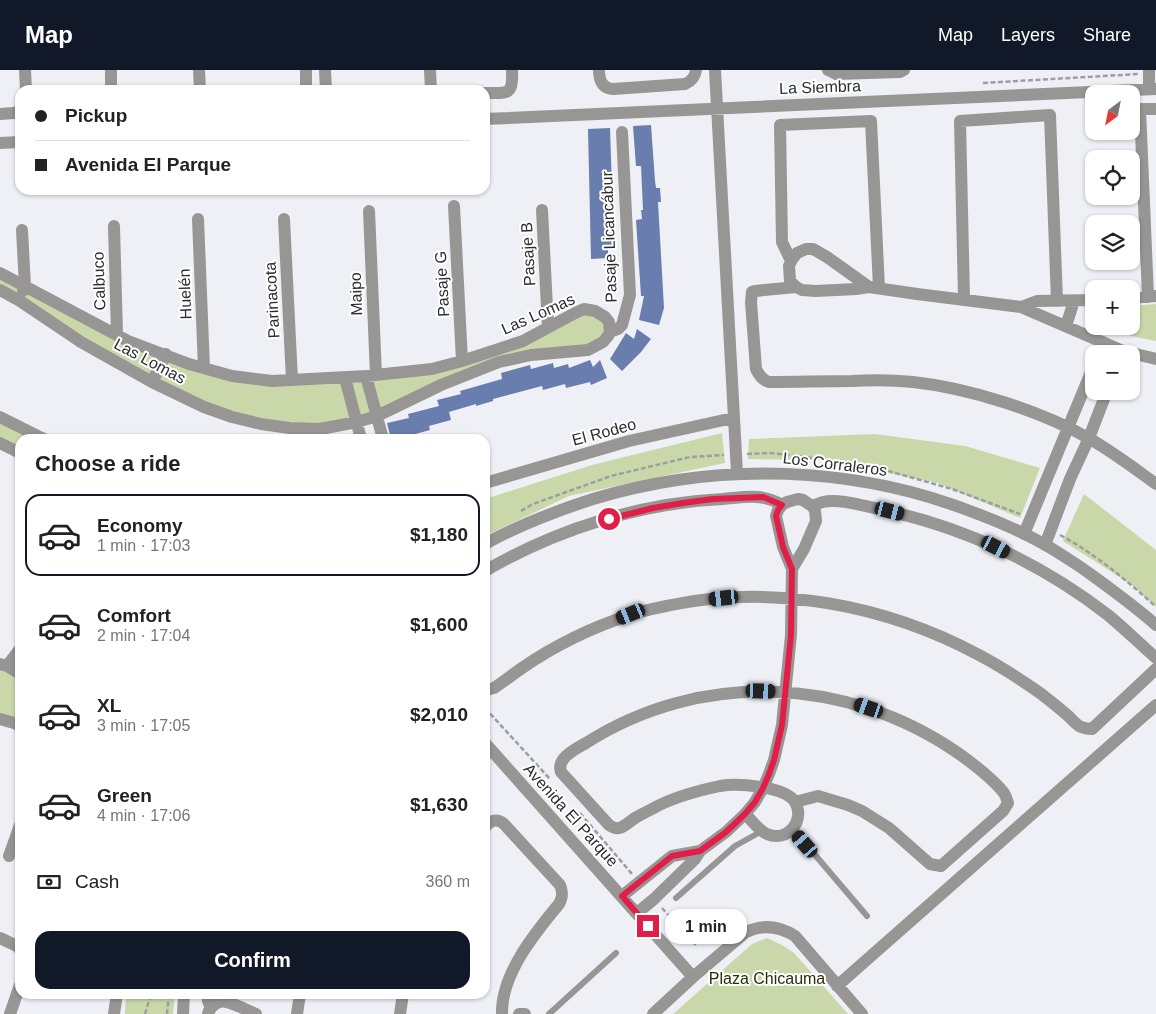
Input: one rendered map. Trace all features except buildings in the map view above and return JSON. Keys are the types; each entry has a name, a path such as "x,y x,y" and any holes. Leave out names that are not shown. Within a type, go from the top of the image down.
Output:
{"street":[{"path":"25,70 26,85"},
{"path":"110,70 111,85"},
{"path":"199,70 200,85"},
{"path":"306,70 306,85"},
{"path":"325,70 326,85"},
{"path":"430,70 431,85"},
{"path":"490,94 508,91 512,86 512,70"},
{"path":"599,70 600,80 603,85 613,89 685,84 694,79 696,70"},
{"path":"715,70 737,473"},
{"path":"828,70 836,74 900,72 904,70"},
{"path":"1149,70 1152,89"},
{"name":"La Siembra","path":"490,118 1152,89"},
{"path":"1152,297 1140,109 1156,109"},
{"path":"0,114 15,113"},
{"path":"964,299 960,121 1050,115 1057,301"},
{"path":"791,261 782,242 780,125 871,120 874,288"},
{"name":"Pasaje Licancábur","path":"610,332 618,329 622,324 630,295 622,132"},
{"path":"0,143 15,142"},
{"name":"Pasaje G","path":"454,206 462,361"},
{"name":"Pasaje B","path":"542,210 548,327"},
{"name":"Maipo","path":"369,211 371,376"},
{"name":"Huelén","path":"198,219 204,368"},
{"name":"Parinacota","path":"284,219 292,380"},
{"name":"Calbuco","path":"114,226 117,334"},
{"path":"20,301 25,286 22,230"},
{"path":"874,288 817,251 802,250 791,261 790,281 802,290 874,288 1022,307 1066,326 1096,345"},
{"name":"Las Lomas","path":"0,273 128,341 204,368 240,377 272,381 371,376 432,369 462,361 496,356 588,350 603,342 610,332 609,322 596,311 590,309 579,310 496,356 441,385 376,416 357,422 320,429 290,428 232,417 204,407 152,382 81,342 20,301 0,290"},
{"path":"796,287 752,292 751,302 756,369 765,381 875,380 913,382 956,389 994,399 1069,427 1123,460 1156,484"},
{"path":"1022,307 1037,301 1085,300"},
{"path":"1066,326 1074,301"},
{"path":"152,382 166,354"},
{"path":"1140,356 1156,359"},
{"path":"371,376 376,416 381,434"},
{"path":"346,378 360,434"},
{"path":"1024,534 1085,387"},
{"path":"1045,545 1070,479 1104,400"},
{"path":"0,416 34,434"},
{"name":"El Rodeo","path":"490,482 629,441 733,418"},
{"path":"0,443 15,450"},
{"name":"Los Corraleros","path":"490,542 549,514 613,493 674,480 760,472 841,478 886,486 946,502 987,517 1024,534 1075,563 1116,592 1156,625"},
{"path":"490,568 559,535 638,511 683,503 744,497 763,497 782,505"},
{"path":"637,913 695,859 700,851 726,832 745,814 763,788 774,760 782,725 786,692 792,598 792,569 783,547 776,516 782,505 798,499 812,506 816,516 815,526 792,569"},
{"path":"812,506 834,501 890,511 944,526 996,547 1047,574 1081,596 1108,615 1156,658"},
{"path":"490,689 523,667 571,640 631,614 678,603 747,596 792,598 836,604 894,619 950,641 978,654 1020,679 1082,728 1092,729 1156,669"},
{"path":"15,654 4,665 15,671"},
{"path":"745,814 766,834 782,836 793,830 799,814 795,802 783,793 746,784 736,784 700,790 668,801 638,816 622,827 615,828 609,825 561,772 560,766 563,760 573,751 594,738 639,715 662,707 711,695 761,691 786,692 810,694 857,704 924,732 984,774 1005,794 1008,803 1003,811 942,866 930,864 889,828 848,805 818,796 795,802"},
{"path":"837,986 1156,704"},
{"path":"0,718 15,724"},
{"name":"Avenida El Parque","path":"490,749 693,977"},
{"path":"490,822 499,820 504,824 560,885 562,892 562,900 517,962 504,993 502,1014"},
{"path":"9,856 15,839"},
{"path":"622,896 672,856 700,851"},
{"path":"653,1014 746,932 767,926 782,929 795,936 862,1014"},
{"path":"0,938 15,945"},
{"path":"10,1014 15,999"},
{"path":"114,1014 116,999"},
{"path":"183,1014 184,999"},
{"path":"297,1014 299,999"},
{"path":"400,1014 403,999"},
{"path":"210,1011 217,1003 225,1001 256,1014"},
{"path":"519,1014 525,1014"}],"lane":[{"path":"793,830 867,916"},
{"path":"676,898 735,846 762,831"},
{"path":"549,1014 616,953"}],"path":[{"path":"490,713 552,780"},
{"path":"576,809 639,882"},
{"path":"654,899 696,945"},
{"path":"145,1014 150,999"},
{"path":"167,1014 169,999"}],"green space":[{"path":"0,277 231,379 432,372 589,313 599,316 607,332 587,347 531,352 376,413 320,426 232,414 154,379 0,287"},
{"path":"1156,304 1156,341 1128,335 1140,335 1140,305"},
{"path":"0,421 25,434 15,434 15,446 0,438"},
{"path":"722,433 725,463 569,496 490,534 490,497 592,465"},
{"path":"875,434 965,446 1040,468 1020,518 938,483 822,460 748,459 749,439"},
{"path":"1084,494 1156,550 1156,607 1132,585 1063,541"},
{"path":"0,668 15,676 15,720 0,715"},
{"name":"Plaza Chicauma","path":"767,938 794,953 848,1014 673,1014 752,944"},
{"path":"126,999 174,999 173,1014 125,1014"}],"route":[{"path":"609,519 653,508 713,499 763,497 771,499 782,505 776,516 783,547 792,569 791,635 782,725 769,774 755,802 726,832 700,851 672,856 622,896 648,926"}]}
